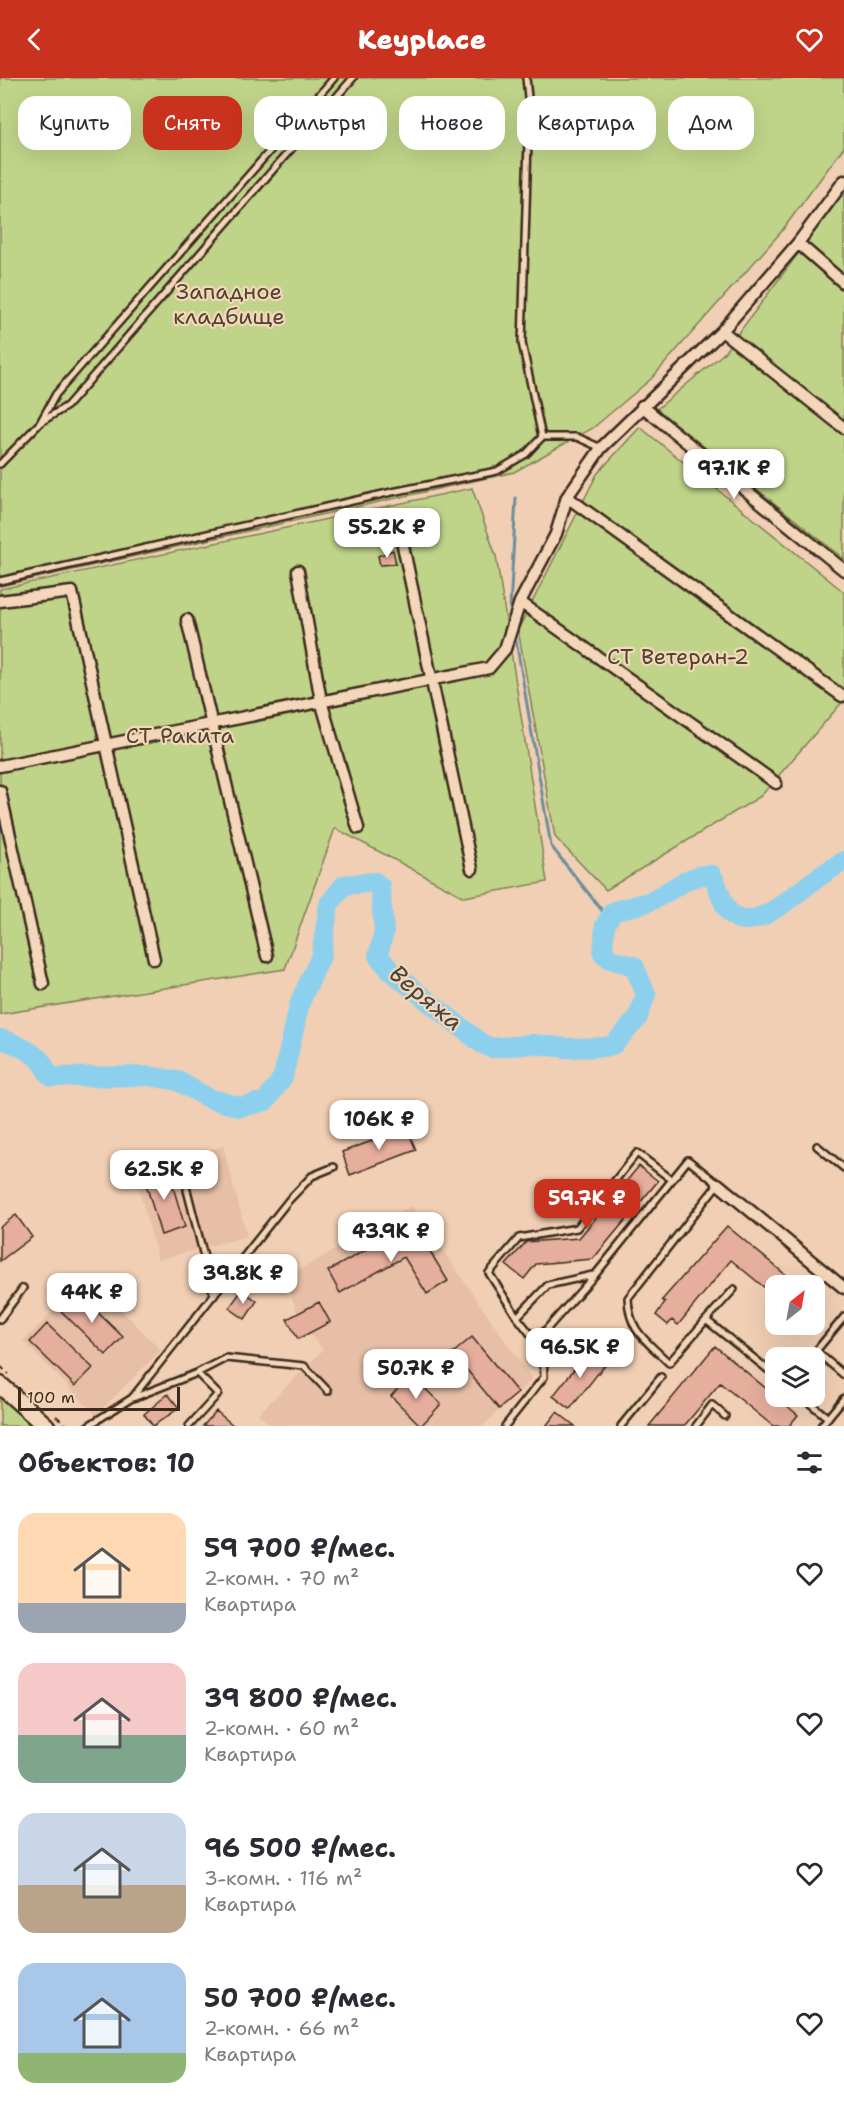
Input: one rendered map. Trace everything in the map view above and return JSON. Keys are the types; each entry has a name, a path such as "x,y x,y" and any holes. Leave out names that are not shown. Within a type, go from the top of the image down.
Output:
{"main road":[{"path":"0,1385 46,1426"}],"street":[{"path":"0,766 489,668 505,649 520,602 556,534 567,496 601,447 722,331 798,243 844,181"},
{"path":"798,243 844,283"},
{"path":"722,331 844,428"},
{"path":"642,406 844,570"},
{"path":"567,496 842,696"},
{"path":"399,528 471,868"},
{"path":"298,571 321,701 358,828"},
{"path":"0,601 72,592 104,745 154,959"},
{"path":"520,602 776,783"},
{"path":"187,620 267,956"},
{"path":"0,791 43,984"},
{"path":"718,1184 844,1288"}],"lane":[{"path":"40,423 56,394 334,78"},
{"path":"0,464 40,423 67,406 353,78"},
{"path":"526,78 529,107 522,343 542,437"},
{"path":"0,581 392,492 497,471 526,454 542,437 577,437 601,447"},
{"path":"817,1146 844,1168"},
{"path":"505,1426 544,1377 543,1350 517,1317 489,1274 519,1238 577,1228 638,1153 672,1180"},
{"path":"536,1341 595,1275 688,1160 718,1184 628,1298 628,1314 634,1329 669,1362 734,1289"},
{"path":"132,1398 294,1194 312,1176 334,1167"},
{"path":"187,1190 214,1296"},
{"path":"517,1317 548,1285 595,1275"},
{"path":"0,1319 23,1288"},
{"path":"844,1317 816,1352 844,1375"},
{"path":"705,1320 765,1367"},
{"path":"88,1426 132,1398 197,1373 226,1358 304,1366 328,1391"},
{"path":"189,1426 218,1394 197,1373"},
{"path":"621,1426 662,1377"},
{"path":"821,1426 844,1398"},
{"path":"696,1426 712,1405 725,1416"},
{"path":"814,1407 828,1418"}],"shaded area":[{"path":"223,1146 247,1236 158,1260 134,1170"},
{"path":"412,1206 532,1379 483,1426 271,1426 258,1414 323,1350 301,1324 285,1278"},
{"path":"88,1277 161,1350 96,1415 23,1341"}],"green space":[{"name":"Западное кладбище","path":"0,78 844,78 844,147 781,232 651,379 593,428 514,472 0,586"},
{"path":"844,192 844,559 657,409 723,354"},
{"name":"СТ Ветеран-2","path":"640,427 844,592 844,700 761,796 606,890 555,837 518,630 597,474"},
{"name":"СТ Ракита","path":"472,488 496,556 547,882 464,897 335,828 285,969 0,1014 0,589"},
{"path":"0,1397 32,1426 0,1426"}],"building":[{"path":"393,550 396,564 380,565 378,556"},
{"path":"407,1128 416,1150 350,1175 342,1152"},
{"path":"639,1166 658,1181 593,1259 536,1264 524,1279 506,1265 526,1242 579,1238"},
{"path":"167,1167 185,1227 161,1235 143,1174"},
{"path":"16,1215 32,1237 0,1261 0,1227"},
{"path":"727,1226 786,1275 765,1275 765,1288 731,1260 678,1325 672,1320 668,1325 656,1315 665,1302 662,1300"},
{"path":"415,1227 448,1281 427,1294 404,1257 340,1293 328,1271 383,1240 385,1245"},
{"path":"242,1290 257,1301 245,1319 229,1308"},
{"path":"78,1293 123,1337 106,1355 61,1311"},
{"path":"319,1302 330,1322 298,1339 287,1319"},
{"path":"47,1324 93,1368 75,1386 30,1342"},
{"path":"472,1337 518,1393 499,1409 453,1353"},
{"path":"715,1346 765,1388 765,1407 788,1407 798,1415 789,1426 773,1426 720,1383 684,1426 649,1426"},
{"path":"590,1349 607,1362 570,1409 553,1396"},
{"path":"411,1375 441,1404 421,1426 391,1396"},
{"path":"168,1394 179,1408 153,1426 144,1414"},
{"path":"216,1411 234,1426 203,1426"},
{"path":"557,1412 575,1426 546,1426"}],"waterway":[{"path":"510,609 516,498"},
{"path":"516,640 551,846 608,918"},
{"name":"Веряжа","path":"0,1039 17,1045 33,1055 42,1062 52,1077 149,1076 178,1081 208,1098 240,1107 266,1101 283,1077 300,1002 321,956 329,904 344,885 375,882 380,886 384,931 378,956 394,974 481,1043 491,1048 533,1044 567,1048 606,1047 614,1044 637,1019 646,994 634,966 610,959 603,953 605,925 613,912 658,898 695,877 712,875 729,912 738,919 749,920 772,911 844,861"}]}
